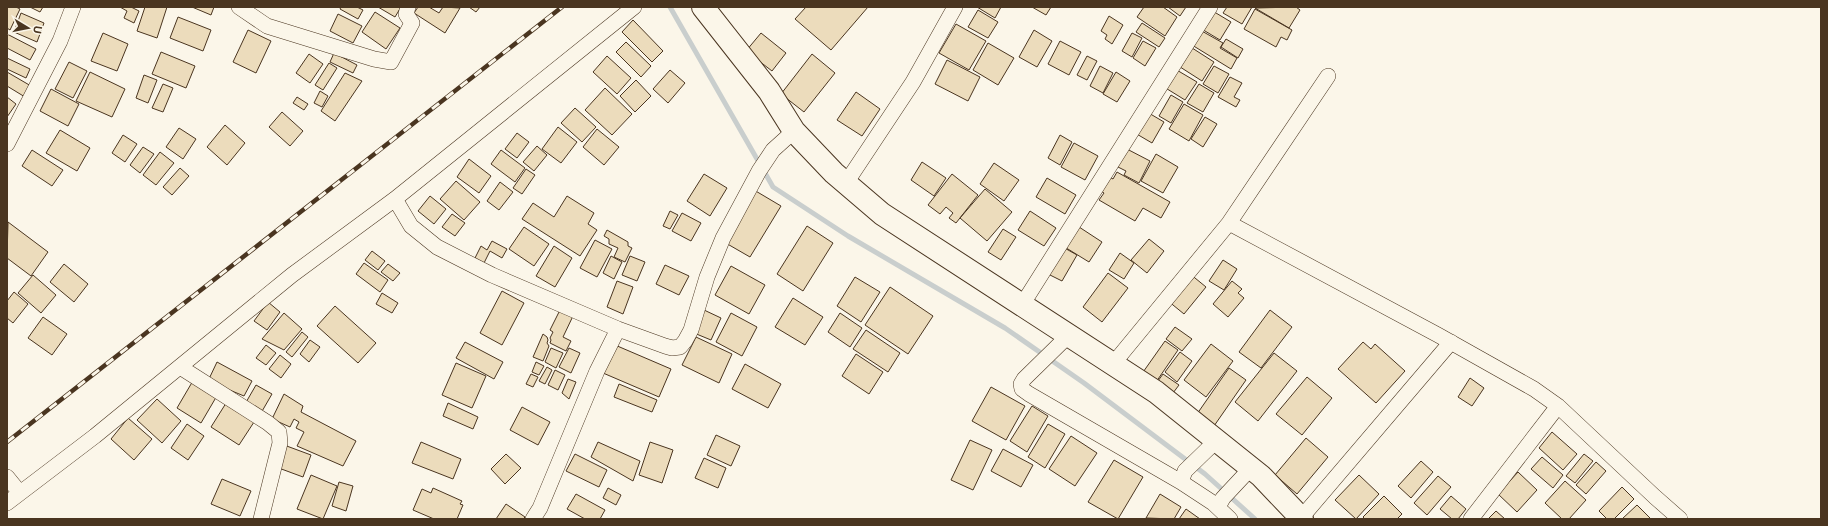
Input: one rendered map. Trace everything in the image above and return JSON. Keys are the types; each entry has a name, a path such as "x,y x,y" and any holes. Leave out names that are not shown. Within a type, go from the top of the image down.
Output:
{"main road":[{"path":"703,7 768,91 794,131 834,173 882,214 1022,305 1062,341 1113,364 1156,392 1293,517"}],"street":[{"path":"7,144 60,41 73,7"},
{"path":"239,7 267,26 374,59 391,62 412,23 406,14 408,7"},
{"path":"7,504 95,436 292,275 395,199 634,7"},
{"path":"846,183 914,82 955,7"},
{"path":"1022,305 1210,7"},
{"path":"1113,364 1228,223 1328,76"},
{"path":"395,199 411,226 437,247 492,275 618,329 672,348 680,347 691,330 707,277 723,238 759,171 774,150 794,131"},
{"path":"1228,223 1451,342 1534,389 1558,406 1680,519"},
{"path":"533,519 540,508 597,371 618,329"},
{"path":"1062,341 1021,384 1022,388 1029,394 1183,476 1220,502 1230,519"},
{"path":"1293,517 1451,342"},
{"path":"180,367 268,422 279,432 280,444 261,519"},
{"path":"1471,519 1558,406"},
{"path":"1183,476 1213,444"},
{"path":"1220,502 1246,473"},
{"path":"7,477 20,493"}],"building":[{"path":"7,7 16,7 20,9 10,30 7,28"},
{"path":"30,7 43,7 40,12"},
{"path":"120,7 131,7 139,11 134,23 124,18 127,11"},
{"path":"145,7 167,7 157,38 137,31"},
{"path":"192,7 214,7 211,15"},
{"path":"341,7 357,7 363,10 358,19 340,9"},
{"path":"378,7 401,7 395,17"},
{"path":"418,7 429,7 439,13 443,7 460,8 445,33 414,13"},
{"path":"469,7 480,7 476,12"},
{"path":"806,7 868,7 831,50 795,19"},
{"path":"977,7 1001,7 995,18"},
{"path":"1032,7 1051,7 1046,15"},
{"path":"1144,7 1163,7 1177,17 1165,36 1137,17"},
{"path":"1168,7 1186,7 1180,16"},
{"path":"1227,7 1252,7 1242,24 1223,13"},
{"path":"1296,7 1300,10 1289,28 1255,8"},
{"path":"1255,9 1292,30 1287,40 1281,37 1276,47 1244,29"},
{"path":"978,10 998,22 988,38 968,27"},
{"path":"1211,10 1231,22 1220,40 1200,28"},
{"path":"375,12 400,28 386,49 362,32"},
{"path":"21,13 44,23 37,42 14,32"},
{"path":"338,14 362,26 353,43 330,31"},
{"path":"1109,16 1123,25 1112,44 1105,39 1107,35 1101,31"},
{"path":"178,17 211,30 203,51 170,38"},
{"path":"633,20 663,51 652,62 622,32"},
{"path":"1142,23 1165,38 1159,47 1136,32"},
{"path":"956,24 986,41 969,70 939,53"},
{"path":"248,30 271,41 256,73 233,62"},
{"path":"1034,30 1052,41 1037,67 1019,57"},
{"path":"1200,30 1223,43 1220,48 1237,58 1231,69 1192,45"},
{"path":"103,33 128,44 117,71 91,61"},
{"path":"761,33 786,53 772,71 746,51"},
{"path":"1132,33 1142,38 1132,57 1122,51"},
{"path":"7,34 36,49 30,60 7,48"},
{"path":"1226,39 1243,49 1238,58 1221,47"},
{"path":"1060,41 1081,52 1069,75 1048,64"},
{"path":"1143,41 1156,48 1145,66 1133,58"},
{"path":"626,42 651,66 641,77 616,52"},
{"path":"988,43 1014,58 998,85 973,70"},
{"path":"1189,46 1214,62 1202,81 1177,65"},
{"path":"161,52 195,66 186,88 152,74"},
{"path":"334,53 357,65 353,73 330,62"},
{"path":"309,54 323,64 310,83 296,73"},
{"path":"812,54 835,73 804,112 781,94"},
{"path":"607,56 631,78 617,94 593,72"},
{"path":"1087,56 1097,61 1087,80 1077,75"},
{"path":"7,58 30,69 26,78 7,69"},
{"path":"947,60 980,77 968,101 935,84"},
{"path":"69,62 87,71 73,98 55,89"},
{"path":"329,63 337,68 323,90 315,85"},
{"path":"1100,66 1113,73 1103,93 1090,86"},
{"path":"1214,66 1229,74 1218,93 1203,84"},
{"path":"1175,69 1197,82 1185,100 1164,87"},
{"path":"670,70 685,83 668,103 653,89"},
{"path":"7,72 31,86 25,97 7,86"},
{"path":"90,72 125,89 112,117 76,101"},
{"path":"1116,72 1130,81 1117,102 1103,94"},
{"path":"345,73 362,81 335,121 321,111"},
{"path":"144,75 157,80 148,103 136,98"},
{"path":"1230,77 1242,83 1234,97 1240,100 1236,107 1218,97"},
{"path":"636,80 651,96 635,112 620,96"},
{"path":"163,84 173,88 163,112 152,108"},
{"path":"1199,84 1214,93 1203,112 1187,103"},
{"path":"605,88 632,114 612,135 585,110"},
{"path":"51,89 79,104 68,126 40,111"},
{"path":"320,91 328,96 322,107 314,103"},
{"path":"856,92 880,109 862,136 837,120"},
{"path":"1171,95 1183,102 1171,123 1159,116"},
{"path":"7,97 16,104 7,117"},
{"path":"297,97 308,104 304,110 293,103"},
{"path":"1184,104 1203,115 1189,141 1169,129"},
{"path":"575,108 596,127 582,142 561,123"},
{"path":"282,112 303,131 290,146 269,127"},
{"path":"1147,112 1164,122 1152,143 1135,133"},
{"path":"1205,117 1217,124 1203,147 1191,139"},
{"path":"225,125 245,143 227,165 207,147"},
{"path":"558,127 577,142 561,163 542,149"},
{"path":"179,128 196,139 183,159 166,147"},
{"path":"597,129 619,147 604,165 583,147"},
{"path":"60,130 90,148 77,171 46,153"},
{"path":"517,133 529,142 517,158 505,149"},
{"path":"123,135 137,144 125,162 112,153"},
{"path":"1060,135 1072,142 1060,165 1048,158"},
{"path":"1074,143 1098,156 1085,180 1061,167"},
{"path":"537,146 547,155 534,171 523,162"},
{"path":"143,147 154,154 140,173 130,165"},
{"path":"1125,148 1150,161 1139,183 1124,175 1126,171 1116,166"},
{"path":"32,150 63,170 52,186 22,166"},
{"path":"501,150 525,168 515,182 491,164"},
{"path":"160,152 174,163 156,185 143,175"},
{"path":"1156,154 1178,167 1163,193 1141,181"},
{"path":"469,159 491,176 479,193 457,177"},
{"path":"922,162 946,178 934,196 911,180"},
{"path":"994,163 1019,180 1004,201 980,184"},
{"path":"180,168 189,176 172,195 163,187"},
{"path":"526,169 535,175 522,194 513,188"},
{"path":"1117,172 1170,202 1161,218 1143,208 1135,221 1099,200 1104,193 1098,189 1106,175 1113,179"},
{"path":"704,174 727,188 710,216 687,201"},
{"path":"952,174 978,195 956,223 949,218 953,213 946,207 940,214 928,205"},
{"path":"1047,178 1076,195 1065,214 1036,197"},
{"path":"456,181 480,202 464,220 440,199"},
{"path":"500,182 513,192 499,210 487,201"},
{"path":"985,189 1012,212 987,241 960,218"},
{"path":"754,190 781,206 750,257 724,242"},
{"path":"430,196 446,209 434,224 418,211"},
{"path":"567,196 594,213 588,224 597,230 580,256 522,219 533,203 554,217"},
{"path":"670,211 678,215 670,229 663,226"},
{"path":"1030,211 1056,228 1044,246 1018,230"},
{"path":"682,213 701,223 691,241 672,231"},
{"path":"452,214 465,223 455,236 442,227"},
{"path":"8,222 48,252 31,276 7,258"},
{"path":"1076,225 1102,242 1089,262 1063,246"},
{"path":"807,226 833,243 803,291 777,274"},
{"path":"524,227 549,244 534,266 509,249"},
{"path":"1003,229 1016,237 1001,260 988,252"},
{"path":"607,230 628,242 628,246 632,248 625,262 614,257 618,248 609,244 609,239 604,236"},
{"path":"1149,239 1164,251 1147,273 1131,260"},
{"path":"595,240 612,249 597,277 580,268"},
{"path":"492,241 507,249 502,258 490,251 484,263 475,258 481,246 487,250"},
{"path":"554,246 572,258 555,287 536,276"},
{"path":"1061,246 1077,255 1062,281 1046,273"},
{"path":"372,251 385,261 378,270 365,260"},
{"path":"1120,253 1134,263 1124,279 1109,270"},
{"path":"611,256 622,262 614,279 603,273"},
{"path":"630,256 645,262 637,281 622,275"},
{"path":"1223,260 1237,269 1224,290 1209,281"},
{"path":"364,263 388,280 380,292 356,274"},
{"path":"64,264 88,284 74,302 50,282"},
{"path":"388,264 400,273 393,281 381,272"},
{"path":"665,265 689,276 679,295 656,284"},
{"path":"731,266 765,285 749,314 715,295"},
{"path":"1184,269 1206,287 1184,314 1162,296"},
{"path":"1108,273 1128,288 1102,322 1083,307"},
{"path":"33,275 56,295 41,313 18,293"},
{"path":"855,277 880,292 861,322 837,306"},
{"path":"617,281 633,287 623,314 607,307"},
{"path":"1232,281 1242,289 1238,293 1244,298 1228,317 1213,304"},
{"path":"890,287 933,316 908,354 865,325"},
{"path":"502,291 524,303 502,345 480,333"},
{"path":"14,292 28,304 13,323 7,318 7,301"},
{"path":"382,293 398,303 392,313 376,304"},
{"path":"793,298 823,317 805,345 775,327"},
{"path":"268,302 280,312 267,330 254,321"},
{"path":"335,306 376,343 358,363 317,326"},
{"path":"560,310 573,316 563,337 571,341 566,351 550,343 550,338 553,332 550,330"},
{"path":"704,310 721,318 711,340 694,333"},
{"path":"1270,310 1292,327 1261,368 1239,352"},
{"path":"284,313 302,329 284,350 262,339"},
{"path":"731,313 757,327 742,356 716,342"},
{"path":"840,313 862,328 850,347 828,332"},
{"path":"43,317 67,334 52,355 28,338"},
{"path":"1175,327 1192,339 1182,351 1166,339"},
{"path":"866,330 900,353 888,372 853,349"},
{"path":"302,332 308,337 292,357 286,352"},
{"path":"543,334 547,337 547,343 549,346 543,361 533,357"},
{"path":"696,337 732,354 719,383 682,365"},
{"path":"310,340 320,347 309,362 300,354"},
{"path":"1165,341 1178,350 1154,385 1141,375"},
{"path":"465,342 503,362 494,379 456,358"},
{"path":"1363,342 1371,349 1375,344 1405,371 1376,403 1338,369"},
{"path":"1211,344 1233,361 1206,397 1184,380"},
{"path":"266,345 276,353 266,365 256,358"},
{"path":"615,345 671,369 659,397 603,373"},
{"path":"551,348 563,353 556,368 545,362"},
{"path":"569,348 580,353 571,373 559,367"},
{"path":"1180,352 1192,361 1177,382 1165,372"},
{"path":"1274,353 1297,371 1258,421 1235,402"},
{"path":"856,354 883,372 869,394 842,376"},
{"path":"280,355 291,364 281,378 269,369"},
{"path":"217,362 252,381 244,396 208,381"},
{"path":"536,362 544,366 539,375 532,372"},
{"path":"456,363 486,376 472,408 442,395"},
{"path":"745,364 781,384 768,408 732,389"},
{"path":"547,367 552,370 545,384 539,381"},
{"path":"1229,368 1246,380 1214,426 1197,414"},
{"path":"555,370 565,375 558,390 548,385"},
{"path":"531,374 538,377 533,387 526,384"},
{"path":"1163,374 1179,385 1170,397 1155,385"},
{"path":"1307,377 1332,398 1302,435 1276,414"},
{"path":"1470,378 1484,388 1472,406 1458,397"},
{"path":"194,379 218,394 201,423 177,408"},
{"path":"568,379 576,382 569,399 562,393"},
{"path":"619,384 657,400 652,412 614,397"},
{"path":"256,385 272,394 261,413 245,404"},
{"path":"991,387 1025,406 1006,440 972,421"},
{"path":"284,394 303,406 301,412 356,441 343,466 297,446 304,432 296,428 299,422 294,419 290,427 272,419"},
{"path":"157,399 181,421 162,443 137,420"},
{"path":"228,400 256,419 239,445 211,427"},
{"path":"448,403 478,417 473,429 443,416"},
{"path":"1032,406 1048,416 1027,452 1010,441"},
{"path":"522,407 550,422 538,445 510,430"},
{"path":"128,418 152,439 134,460 111,439"},
{"path":"187,424 204,436 188,460 171,448"},
{"path":"1048,424 1065,434 1045,468 1028,457"},
{"path":"1552,432 1577,454 1563,470 1539,448"},
{"path":"716,435 740,446 731,466 707,455"},
{"path":"1071,436 1097,453 1075,486 1049,469"},
{"path":"1306,438 1328,457 1297,494 1275,475"},
{"path":"970,440 992,450 973,490 951,480"},
{"path":"421,442 461,459 453,479 412,463"},
{"path":"598,442 640,461 633,481 591,457"},
{"path":"650,442 673,450 662,483 639,475"},
{"path":"284,445 311,455 303,477 276,467"},
{"path":"1003,449 1033,465 1021,487 991,471"},
{"path":"506,454 521,468 505,484 491,469"},
{"path":"575,454 607,470 599,487 566,471"},
{"path":"1584,454 1593,461 1575,483 1566,476"},
{"path":"1542,457 1563,475 1553,488 1531,469"},
{"path":"704,458 726,468 718,488 695,478"},
{"path":"1114,460 1143,477 1118,519 1088,502"},
{"path":"1421,461 1433,472 1411,498 1398,486"},
{"path":"1596,462 1606,471 1586,494 1576,485"},
{"path":"1518,472 1537,490 1517,512 1498,494"},
{"path":"311,475 337,486 323,519 297,509"},
{"path":"1359,475 1379,494 1356,519 1335,500"},
{"path":"1438,476 1451,487 1427,515 1414,503"},
{"path":"222,479 251,491 240,516 211,504"},
{"path":"1565,481 1586,500 1569,519 1562,519 1545,503"},
{"path":"339,482 353,486 346,511 332,506"},
{"path":"1622,487 1634,499 1614,519 1607,519 1599,511"},
{"path":"433,488 462,501 460,504 463,505 457,519 434,519 413,510 422,489 431,493"},
{"path":"608,488 621,495 616,505 603,498"},
{"path":"576,494 605,510 600,519 585,519 567,509"},
{"path":"1160,494 1181,507 1174,519 1146,518"},
{"path":"1384,496 1402,514 1397,519 1365,519 1363,517"},
{"path":"1451,496 1466,509 1458,519 1452,519 1440,509"},
{"path":"506,504 525,517 523,519 496,519"},
{"path":"1637,505 1651,519 1622,519"},
{"path":"1186,509 1200,519 1179,519"},
{"path":"1496,511 1505,519 1488,519"}],"waterway":[{"path":"670,7 773,187 848,236 1005,328 1084,383 1205,474 1255,519"}],"railway":[{"path":"7,442 562,7"}]}
